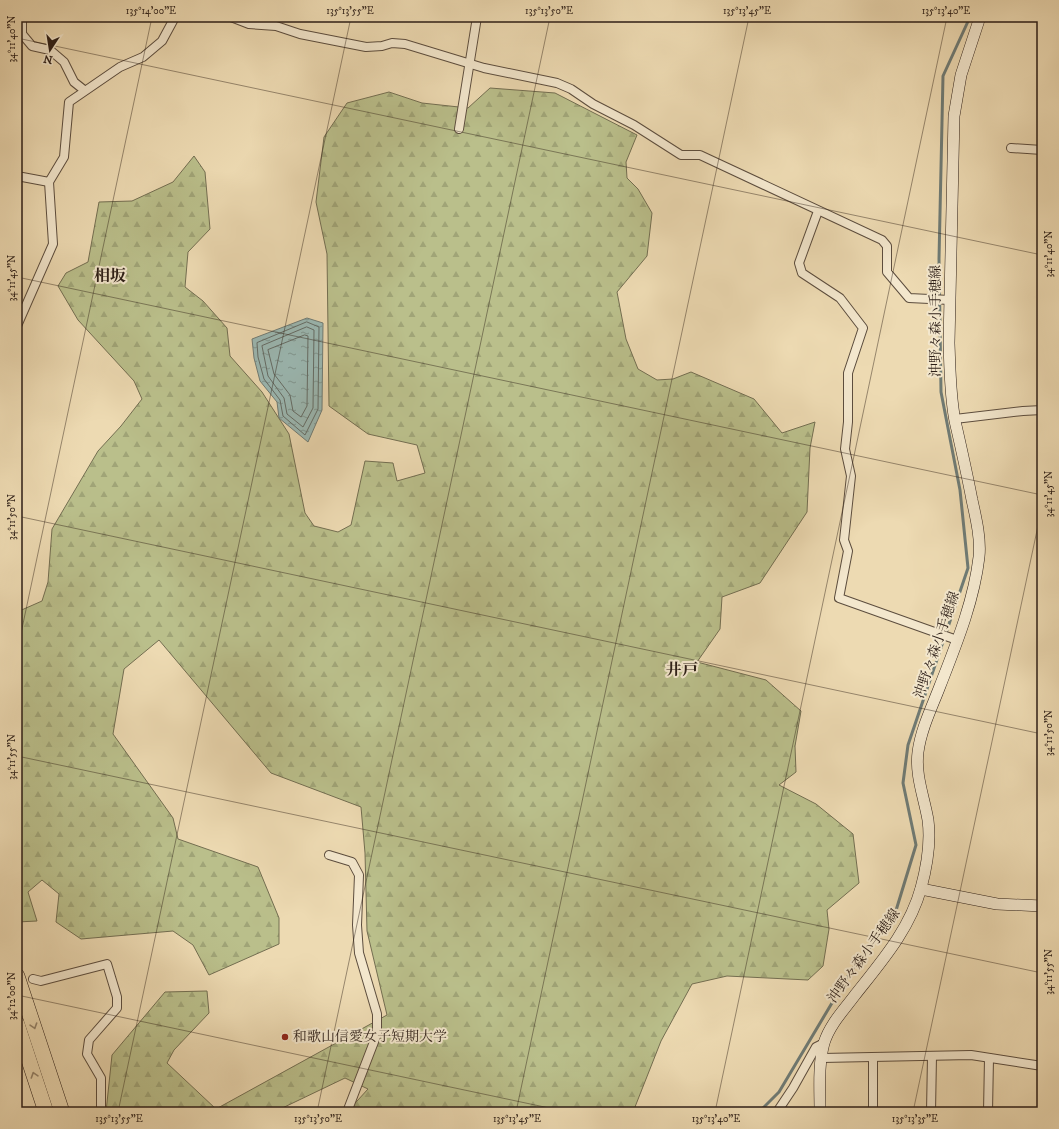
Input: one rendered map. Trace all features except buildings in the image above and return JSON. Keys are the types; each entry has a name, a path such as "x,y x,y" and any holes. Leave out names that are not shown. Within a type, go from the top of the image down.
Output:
{"highway":[{"path":"17,976 62,1112"},
{"path":"17,1024 46,1112"}],"main road":[{"name":"沖野々森小手穂線","path":"820,1112 819,1076 824,1043 832,1025 902,932 912,915 921,889 928,860 929,842 928,819 916,766 918,748 927,718 957,640 974,582 979,556 977,524 955,419 950,381 950,300 954,116 961,75 980,17"},
{"path":"921,889 997,904 1042,906"}],"street":[{"path":"22,17 22,34 32,46 50,50 64,62 74,82 84,90"},
{"path":"17,326 53,244 50,182 64,157 69,102 84,90 120,67 143,57 162,41 175,17"},
{"path":"232,17 249,24 259,21 300,34 366,47 382,46 392,43 405,44 469,63 557,83 571,89 593,104 634,125 681,156 700,156 882,240 887,246 887,272 908,298 950,300"},
{"path":"459,129 477,17"},
{"path":"1010,148 1042,150"},
{"path":"17,176 50,182"},
{"path":"818,211 799,262 802,273 840,298 863,328 848,373 848,422 845,449 851,476 844,540 848,551 838,598 957,640"},
{"path":"955,419 1042,410"},
{"path":"329,855 352,862 359,875 357,926 359,953 377,1014 377,1034 346,1112"},
{"path":"33,980 41,981 106,964 117,997 116,1008 89,1040 87,1054 101,1078 101,1112"},
{"path":"777,1112 793,1088 816,1047 824,1043"},
{"path":"822,1058 972,1055 1042,1066"},
{"path":"931,1112 932,1056"},
{"path":"873,1057 873,1112"},
{"path":"988,1112 989,1058"}],"green space":[{"path":"490,88 555,93 637,135 626,162 627,178 638,189 652,213 647,256 617,292 626,339 638,369 657,380 673,379 691,372 754,399 782,433 815,422 810,448 807,512 760,583 722,597 720,629 697,662 766,680 801,711 795,746 796,772 779,785 816,804 853,834 859,883 827,910 829,929 823,966 808,980 727,976 692,984 661,1041 633,1112 347,1112 368,1089 345,1078 274,1112 106,1112 112,1055 165,992 207,991 209,1013 174,1050 167,1063 216,1109 387,1015 367,931 365,853 361,807 271,773 159,640 124,669 113,734 173,818 178,839 258,867 279,918 279,944 209,975 193,945 173,931 81,939 56,922 59,894 42,880 28,892 37,921 17,922 17,612 42,601 48,582 52,529 98,451 121,426 142,399 134,381 78,320 58,286 66,273 88,262 99,202 132,201 173,182 194,156 205,172 210,229 188,252 185,287 203,301 227,328 230,356 262,392 289,434 305,513 314,526 338,532 351,525 365,461 393,463 397,481 425,473 417,445 368,434 329,406 327,254 316,202 324,137 347,103 389,92 422,103 468,108"}],"water":[{"path":"307,318 323,323 322,410 308,442 279,418 277,402 260,381 254,358 252,339"}],"waterway":[{"path":"759,1112 779,1092 851,971 894,917 916,845 903,783 908,745 968,568 960,490 941,392 939,259 943,76 970,17"}],"place":[{"name":"和歌山信愛女子短期大学","path":"285,1037"}],"district":[{"name":"相坂","path":"110,276"},
{"name":"井戸","path":"682,670"}]}
